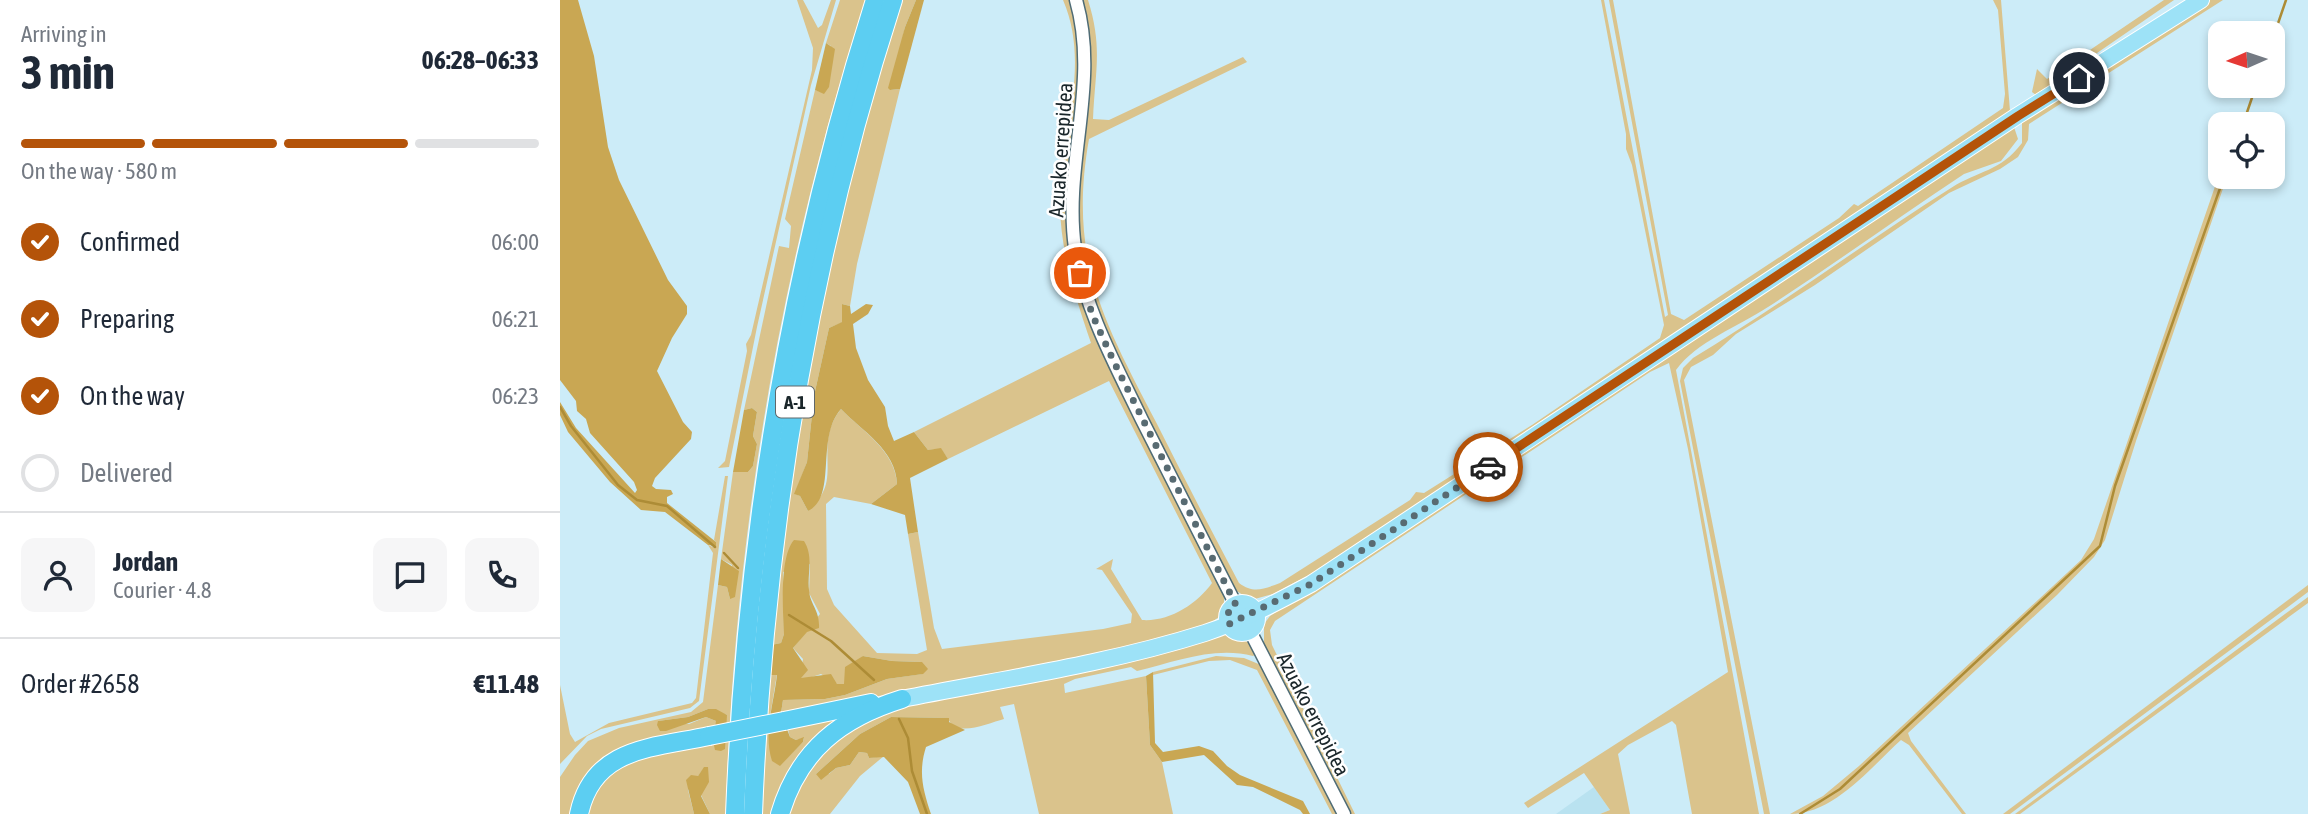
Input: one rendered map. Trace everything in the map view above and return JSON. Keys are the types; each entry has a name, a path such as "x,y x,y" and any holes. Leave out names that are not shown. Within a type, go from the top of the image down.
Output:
{"highway":[{"name":"A-1","path":"735,814 744,657 753,568 781,376 828,164 875,0"},
{"name":"A-1","path":"753,814 760,684 771,569 799,376 844,169 893,0"},
{"path":"579,814 582,797 590,781 602,768 617,758 709,736 902,699"},
{"path":"780,814 792,783 817,746 852,720 902,699"}],"main road":[{"path":"2029,109 2057,86 2184,0"},
{"path":"902,699 1131,653 1229,624 1311,584 2029,109 2200,0"},
{"path":"1248,604 1256,612 1257,620 1250,631 1234,631 1229,624 1228,613 1236,605 1248,604"}],"street":[{"name":"Azuako errepidea","path":"1076,0 1085,38 1086,62 1074,167 1073,221 1086,295 1114,362 1236,605"},
{"name":"Azuako errepidea","path":"1250,631 1344,814"}],"shaded area":[{"path":"560,0 578,0 594,56 608,147 619,180 668,280 687,306 687,314 657,371 683,422 692,432 691,439 655,478 652,486 656,489 671,490 673,494 667,497 667,503 716,542 716,546 708,545 665,512 641,510 610,482 568,432 560,415 560,402 576,428 635,493 637,490 634,482 590,433 586,419 577,411 576,401 560,380"},
{"path":"797,0 803,0 818,28 822,25 831,0 836,0 811,85 729,467 718,468 725,461 747,351 746,344 751,335 812,70 813,48"},
{"path":"840,0 866,0 809,197 767,402 739,609 726,814 710,814 701,795 704,768 688,790 694,814 583,814 612,765 713,741 727,715 708,709 688,717 658,721 689,724 706,717 716,721 716,727 629,750 598,764 585,778 573,814 560,814 560,777 588,741 619,728 691,712 703,702 718,585 727,587 730,599 732,565 721,559 733,472 748,472 753,466 757,444 753,436 757,412 752,408 744,410 779,246 789,248 791,226 785,219 815,90 824,93 831,46 826,43"},
{"path":"902,0 916,0 905,27 891,90 900,89 857,264 850,306 842,304 843,322 829,328 814,396 807,462 795,494 800,496 808,511 822,494 826,485 829,432 841,409 884,451 895,472 897,484 871,504 834,497 826,504 827,589 834,605 877,653 917,654 927,650 908,534 918,532 934,628 942,649 1103,629 1131,623 1132,614 1102,570 1096,569 1113,559 1111,569 1142,620 1162,618 1182,610 1199,598 1212,583 1109,381 948,459 941,449 928,450 914,432 1091,343 1070,276 1061,225 1061,181 1075,77 1071,25 1063,0 1071,0 1076,19 1080,79 1066,203 1077,278 1105,356 1216,575 1224,593 1224,605 1219,617 1206,626 1141,644 913,690 781,713 783,700 825,699 845,695 887,679 922,674 922,662 863,656 844,684 837,684 821,674 803,680 800,678 803,659 793,648 820,614 809,593 810,564 783,572 784,634 781,643 771,645 789,483 814,344 853,171"},
{"path":"916,0 924,0 900,89 890,90 888,88 905,27"},
{"path":"1081,0 1088,0 1097,46 1093,119 1109,120 1243,57 1247,62 1089,139 1083,219 1087,254 1095,287 1120,351 1239,583 1254,589 1264,589 1280,583 1410,500 1416,492 1424,493 1532,425 1660,338 1664,325 1632,165 1626,149 1626,134 1601,0 1604,0 1665,317 1668,315 1609,0 1613,0 1671,314 1684,320 1839,218 1854,204 1858,206 2003,108 2005,94 1998,10 1993,0 2001,0 2010,111 1326,566 1273,594 1251,600 1235,590 1116,354 1089,283 1079,232 1078,203 1089,58"},
{"path":"2164,0 2174,0 2036,95 2032,92 2037,69 2047,79"},
{"path":"2208,0 2223,0 2029,124 2028,140 2018,157 2000,169 1949,193 1815,285 1736,334 1713,355 1691,367 1684,380 1770,814 1764,814 1680,381 1683,368 1693,358 1919,209 1961,182 2006,160 2022,143 2022,121"},
{"path":"826,43 835,49 829,87 824,94 815,90"},
{"path":"2014,127 2018,139 2001,161 1964,174 1768,307 1706,343 1676,370 1759,814 1692,814 1676,725 1672,721 1628,745 1618,754 1630,814 1600,814 1610,810 1584,773 1528,808 1524,803 1728,672 1688,449 1669,363 1650,372 1275,621 1270,630 1272,645 1355,814 1350,814 1264,646 1264,624 1270,616"},
{"path":"2214,189 2223,189 2136,441 2105,540 2094,557 2057,595 1908,733 1911,741 1966,814 1962,814 1909,745 1901,740 1864,776 1836,798 1806,812 1790,814 1823,796 1859,766 2081,560 2094,539"},
{"path":"842,304 850,306 851,314 866,304 873,305 868,314 853,324 856,348 868,380 885,407 894,441 914,432 928,450 941,448 948,459 910,478 918,532 908,534 905,515 871,504 897,484 895,472 885,451 841,409 833,421 829,435 825,480 817,504 808,511 800,496 794,494 807,462 814,396 829,328 842,322"},
{"path":"752,408 757,412 753,436 757,444 753,466 748,472 733,472 744,410"},
{"path":"725,476 728,476 699,701 690,708 601,729 587,736 560,764 560,685 570,734 575,742 609,723 692,703 696,698 713,553 708,545 713,547 716,542 714,540"},
{"path":"794,540 804,541 807,547 810,595 819,622 819,628 807,632 793,648 808,670 801,678 831,674 837,684 844,684 845,667 863,656 922,662 928,669 923,674 887,679 845,695 825,699 783,700 781,713 790,737 796,740 804,737 803,742 780,766 772,761 769,740 777,675 767,675 771,645 781,643 784,634 784,571 789,548"},
{"path":"721,559 739,571 735,597 730,599 727,587 718,585"},
{"path":"2308,585 2308,592 2010,814 2003,814"},
{"path":"2308,597 2308,603 2020,814 2015,814"},
{"path":"1227,634 1248,642 1256,654 1209,654 1137,671 1131,667 1075,679 1064,684 1065,693 1146,676 1150,745 1162,762 1173,814 1039,814 1014,704 1000,707 1004,719 965,729 957,728 948,718 891,717 860,734 816,774 829,774 836,768 850,765 859,752 867,753 869,758 884,756 860,776 830,814 786,814 807,768 841,733 887,710"},
{"path":"1216,656 1244,658 1261,665 1338,814 1332,814 1257,670 1230,660 1209,661 1153,675 1153,672"},
{"path":"1153,672 1155,743 1163,752 1199,746 1213,751 1240,775 1303,801 1310,814 1303,814 1253,787 1237,785 1204,755 1162,762 1150,745 1146,676"},
{"path":"777,674 770,716 780,765 804,738 796,740 790,737 787,726 859,711 833,727 775,814 761,814 767,675"},
{"path":"708,709 716,709 727,715 725,749 721,751 715,750 713,741 716,721 706,717 666,731 660,731 657,725 658,721 688,717"},
{"path":"891,717 949,718 949,722 965,730 926,747 922,781 931,814 920,814 908,782 884,757 869,758 867,753 859,752 850,765 836,768 821,780 816,774 860,734"},
{"path":"704,767 708,767 709,782 701,796 710,814 694,814 686,780 691,775 698,776"},
{"path":"1594,787 1610,810 1600,814 1556,814"}],"waterway":[{"path":"2279,21 2286,0"},
{"path":"2247,112 2252,98"},
{"path":"1800,814 1840,789 2100,546 2115,486 2220,189"},
{"path":"560,407 571,426 618,485 637,500 667,506 715,547"},
{"path":"724,553 738,568"},
{"path":"789,615 831,641 874,680"},
{"path":"899,719 908,738 912,771 927,814"}],"way so far":[{"path":"1080,273 1092,314 1114,362 1236,605 1228,613 1229,624 1311,584 1488,467"}],"route":[{"path":"1488,467 2079,78"}]}
